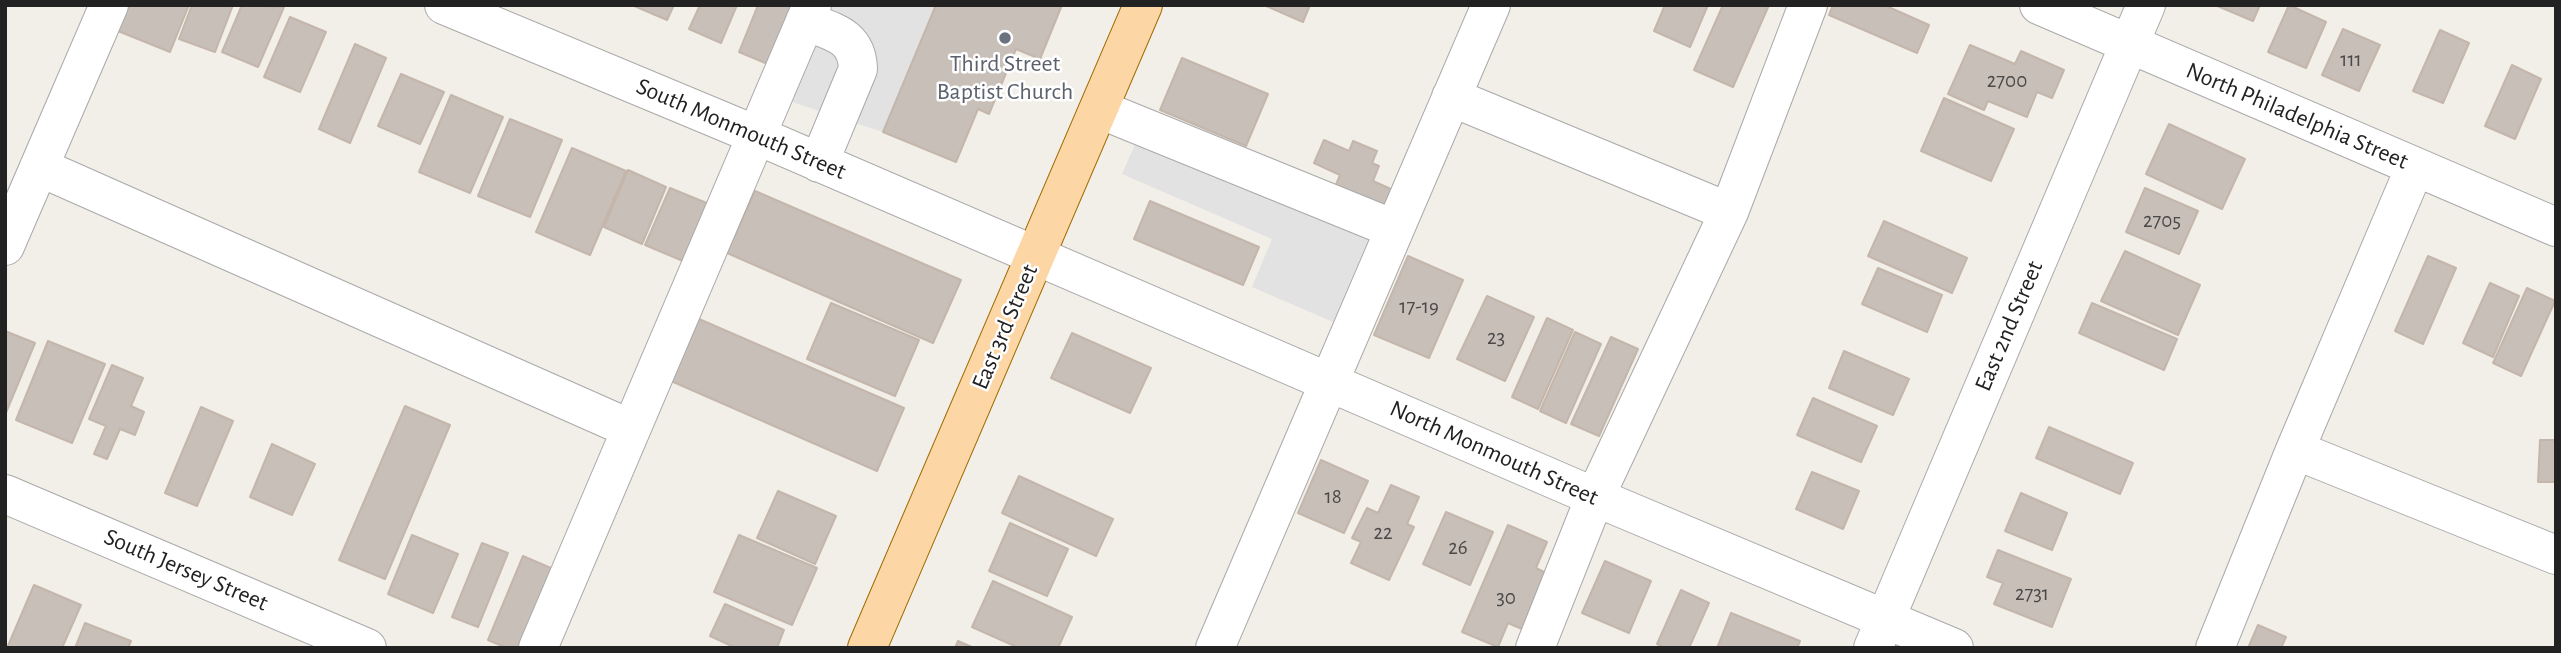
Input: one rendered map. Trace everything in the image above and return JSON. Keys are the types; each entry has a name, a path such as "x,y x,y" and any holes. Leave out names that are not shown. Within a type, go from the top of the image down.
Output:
{"main road":[{"name":"East 3rd Street","path":"867,648 1143,5"}],"street":[{"path":"5,246 109,5"},
{"name":"South Monmouth Street","path":"444,5 756,135 1036,256"},
{"path":"1215,648 1491,5"},
{"path":"1535,648 1595,497 1729,212 1808,5"},
{"name":"North Philadelphia Street","path":"2039,5 2556,226"},
{"name":"East 2nd Street","path":"1879,633 2146,5"},
{"path":"538,648 809,13 849,40 858,55 858,69 819,163"},
{"path":"1451,97 1729,212"},
{"path":"1099,109 1394,229"},
{"path":"39,167 631,429"},
{"path":"2215,648 2295,450 2416,167"},
{"name":"North Monmouth Street","path":"1036,256 1595,497 1879,633 1954,648"},
{"path":"2295,450 2556,555"},
{"name":"South Jersey Street","path":"5,494 367,648"}],"shaded area":[{"path":"824,5 936,5 883,132 786,100"},
{"path":"1149,112 1380,212 1333,322 1252,287 1272,239 1122,174"}],"building":[{"path":"123,5 189,5 170,52 113,29"},
{"path":"192,5 233,5 215,52 179,39"},
{"path":"242,5 284,7 258,67 222,52"},
{"path":"632,5 674,5 667,20"},
{"path":"700,5 737,5 721,43 689,29"},
{"path":"758,5 795,5 770,65 739,52"},
{"path":"936,5 1062,5 1040,59 1016,49 989,114 978,109 956,162 883,132"},
{"path":"1264,5 1310,5 1303,22"},
{"path":"1665,5 1708,5 1690,47 1654,31"},
{"path":"1723,5 1769,5 1733,87 1694,70"},
{"path":"1833,5 1884,5 1929,25 1917,53 1829,15"},
{"path":"2215,5 2260,5 2253,21"},
{"path":"2289,5 2326,22 2306,68 2268,52"},
{"path":"290,17 326,32 300,92 264,77"},
{"path":"2343,29 2380,45 2359,91 2322,75"},
{"path":"2440,30 2469,43 2443,103 2413,91"},
{"path":"355,44 386,58 350,143 319,129"},
{"path":"1970,45 2015,64 2021,51 2064,70 2052,98 2037,92 2027,117 1988,101 1984,110 1948,94"},
{"path":"1182,58 1268,94 1246,146 1160,110"},
{"path":"2512,65 2541,79 2515,139 2485,126"},
{"path":"401,74 444,92 420,144 378,126"},
{"path":"451,95 503,117 470,193 419,172"},
{"path":"1944,98 2014,129 1991,181 1921,151"},
{"path":"510,119 562,140 530,217 478,196"},
{"path":"2169,124 2245,159 2222,209 2146,174"},
{"path":"1324,140 1349,151 1353,141 1377,151 1372,163 1379,166 1373,181 1393,190 1384,209 1335,187 1340,175 1314,163"},
{"path":"572,148 626,171 590,255 536,232"},
{"path":"628,170 666,187 642,244 604,227"},
{"path":"670,188 709,204 683,261 645,245"},
{"path":"2145,188 2198,211 2179,254 2126,232"},
{"path":"755,191 961,280 933,343 727,253"},
{"path":"1150,201 1259,247 1243,285 1134,239"},
{"path":"1884,221 1967,258 1952,293 1868,256"},
{"path":"2125,251 2200,285 2178,335 2101,301"},
{"path":"1408,256 1463,280 1429,358 1374,335"},
{"path":"2428,256 2456,268 2423,344 2395,331"},
{"path":"1878,268 1942,295 1927,332 1862,304"},
{"path":"2490,283 2519,296 2493,357 2463,343"},
{"path":"2527,288 2555,301 2521,376 2493,363"},
{"path":"1487,296 1534,317 1505,381 1457,359"},
{"path":"831,303 919,340 895,396 807,359"},
{"path":"2092,303 2177,339 2164,370 2079,333"},
{"path":"1547,318 1573,330 1538,409 1512,397"},
{"path":"699,319 904,408 877,471 671,381"},
{"path":"5,331 35,343 5,415"},
{"path":"1575,332 1601,344 1566,423 1540,411"},
{"path":"1072,333 1151,368 1130,413 1051,378"},
{"path":"1611,337 1638,349 1599,436 1571,424"},
{"path":"48,341 105,364 72,443 16,420"},
{"path":"1844,351 1909,379 1893,415 1829,388"},
{"path":"112,365 143,378 131,406 144,412 135,435 120,429 107,459 94,454 106,426 89,419"},
{"path":"1813,398 1877,426 1861,462 1797,435"},
{"path":"405,406 450,425 385,579 339,560"},
{"path":"201,407 233,421 197,506 165,493"},
{"path":"2049,427 2133,463 2120,494 2036,458"},
{"path":"2540,440 2556,440 2556,482 2538,482"},
{"path":"272,444 315,464 292,515 250,497"},
{"path":"1321,460 1368,481 1344,533 1298,513"},
{"path":"1812,472 1859,491 1843,529 1796,509"},
{"path":"1019,476 1113,519 1096,556 1002,513"},
{"path":"1391,485 1419,497 1407,524 1414,527 1389,580 1351,563 1361,542 1352,538 1367,508 1378,513"},
{"path":"778,491 836,516 815,564 757,538"},
{"path":"2021,493 2067,513 2052,550 2005,531"},
{"path":"1446,512 1493,532 1470,585 1423,564"},
{"path":"1010,523 1068,549 1047,596 989,571"},
{"path":"1508,525 1547,542 1536,568 1546,573 1522,629 1508,623 1498,647 1462,632"},
{"path":"412,535 458,554 433,613 388,594"},
{"path":"739,535 817,568 792,625 714,592"},
{"path":"482,543 508,553 478,627 452,617"},
{"path":"1998,550 2071,579 2052,627 1994,604 2003,583 1987,577"},
{"path":"523,556 553,569 521,648 507,648 488,640"},
{"path":"1605,561 1651,581 1629,633 1582,613"},
{"path":"993,581 1072,617 1058,648 1019,648 972,627"},
{"path":"34,585 81,605 62,648 7,648"},
{"path":"1681,590 1709,603 1689,648 1666,648 1657,644"},
{"path":"725,604 784,630 777,648 736,648 710,636"},
{"path":"1731,613 1800,641 1797,648 1717,648"},
{"path":"85,623 131,641 128,648 75,648"},
{"path":"2258,625 2286,637 2281,648 2248,648"},
{"path":"958,641 974,648 955,648"}],"place":[{"name":"Third Street Baptist Church","path":"1005,38"}]}
